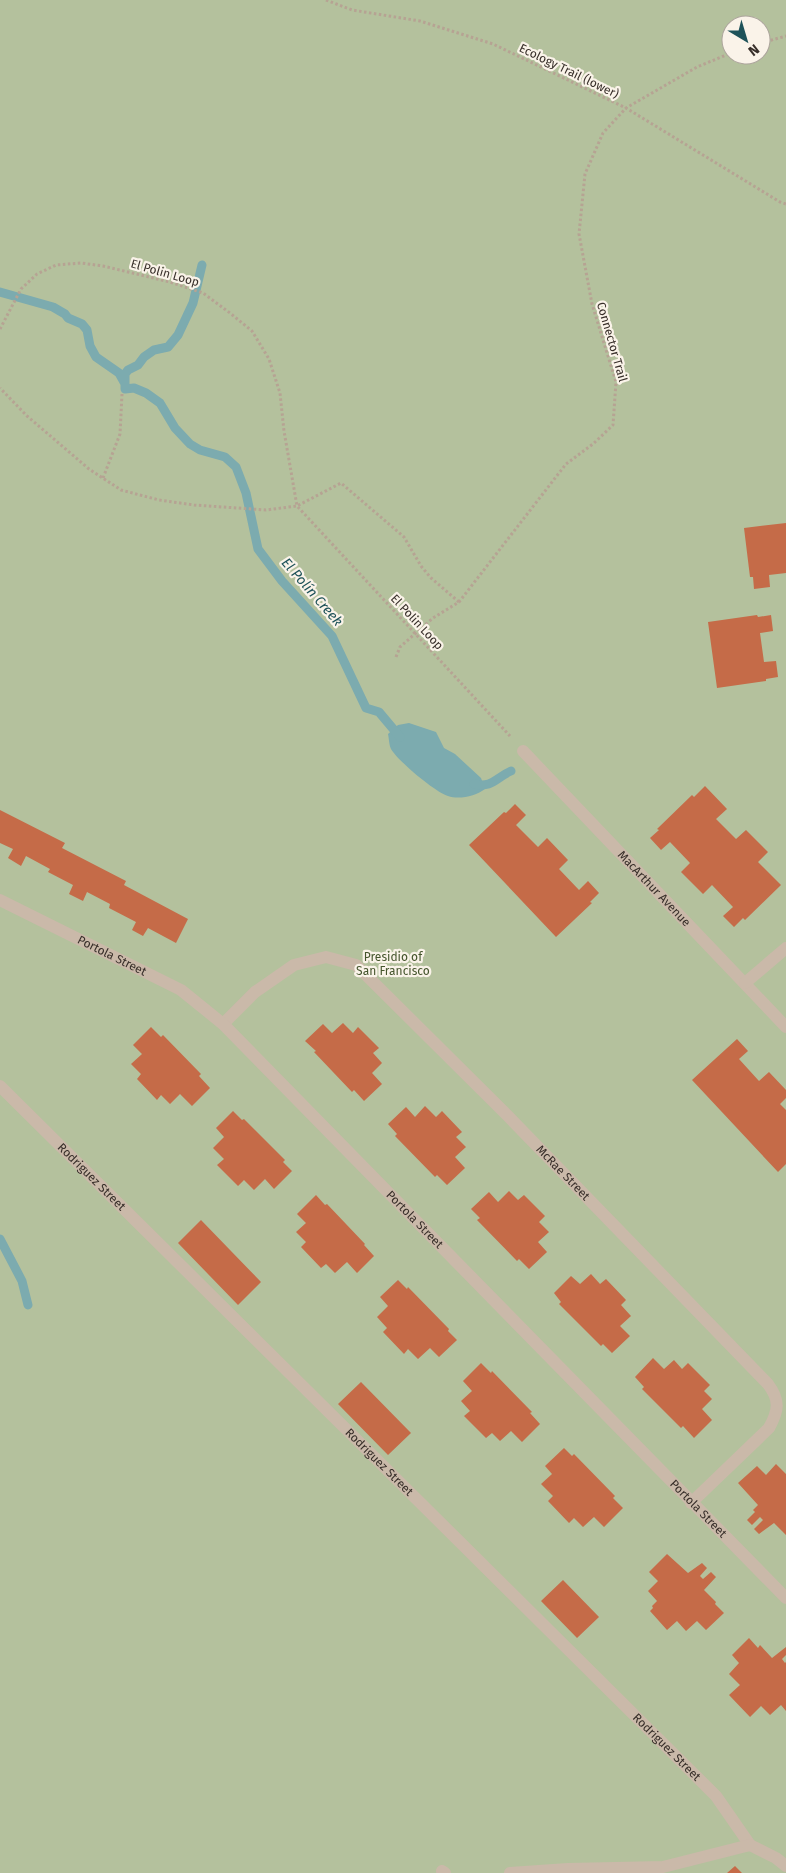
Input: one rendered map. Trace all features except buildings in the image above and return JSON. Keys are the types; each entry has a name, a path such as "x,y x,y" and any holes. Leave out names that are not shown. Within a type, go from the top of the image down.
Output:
{"street":[{"name":"MacArthur Avenue","path":"523,750 786,1027"},
{"name":"Portola Street","path":"0,900 181,990 223,1024 786,1598"},
{"path":"745,983 786,948"},
{"name":"McRae Street","path":"223,1024 256,992 294,965 326,957 356,965 514,1122 776,1394 775,1417 769,1428 691,1503"},
{"name":"Rodriguez Street","path":"0,1086 716,1796 750,1845"},
{"path":"510,1873 568,1869 663,1867 750,1845 776,1858 786,1866"}],"path":[{"name":"Ecology Trail (lower)","path":"326,0 352,10 420,21 493,44 626,108 786,204"},
{"path":"771,40 786,36"},
{"name":"Connector Trail","path":"396,657 400,647 433,618 459,602 566,464 593,444 613,425 616,382 592,304 579,234 585,174 603,133 626,108 697,66 721,57"},
{"name":"El Polin Loop","path":"0,329 21,289 37,274 56,265 81,263 103,266 170,282 203,294 230,313 252,331 268,359 280,393 297,506 523,750"},
{"path":"0,388 27,416 89,468 121,490 159,500 194,505 266,510 297,506 341,483 404,537 431,578 459,602"},
{"path":"104,478 120,434 122,394"}],"green space":[{"name":"Presidio of San Francisco","path":"0,0 786,0 786,1873 0,1873"}],"water":[{"path":"409,723 436,732 444,748 455,754 481,778 485,789 477,794 457,798 448,796 426,783 395,754 390,746 388,734 398,725"}],"waterway":[{"name":"El Polín Creek","path":"202,265 193,303 178,335 168,347 154,350 144,357 138,365 128,370 125,374 125,389 134,388 146,393 160,403 175,428 190,444 200,450 225,457 236,467 246,493 258,549 282,581 332,636 366,708 379,712 400,737"},
{"name":"El Polín Creek","path":"0,292 53,307 68,318 82,324 87,330 90,346 96,357 119,373 124,382"},
{"name":"El Polín Creek","path":"474,784 486,785 511,771"},
{"path":"0,1239 22,1281 28,1305"}]}
